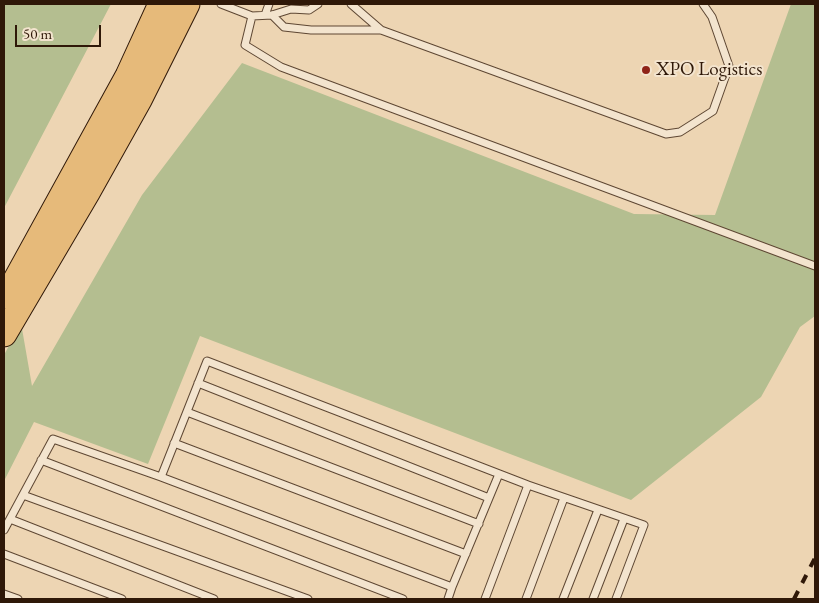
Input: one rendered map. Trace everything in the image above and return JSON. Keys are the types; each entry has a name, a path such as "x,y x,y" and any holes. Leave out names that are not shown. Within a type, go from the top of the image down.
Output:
{"highway":[{"path":"4,270 82,132 145,4"},
{"path":"4,302 128,76 161,4"},
{"path":"5,332 131,114 187,4"}],"lane":[{"path":"221,4 252,16 268,15 291,9 309,10 318,4"},
{"path":"268,15 269,4"},
{"path":"351,4 381,30"},
{"path":"268,15 284,27 311,30 381,30 666,134 680,132 713,111 729,66 712,17 703,4"},
{"path":"252,16 244,45 281,67 815,266"},
{"path":"161,477 207,361 528,485 644,525 616,599"},
{"path":"198,383 489,498"},
{"path":"187,412 479,524"},
{"path":"4,530 53,439 161,477 452,587"},
{"path":"174,444 466,554"},
{"path":"42,460 403,599"},
{"path":"448,599 499,474"},
{"path":"486,599 528,485"},
{"path":"23,495 308,599"},
{"path":"526,599 564,498"},
{"path":"563,599 598,510"},
{"path":"10,519 214,599"},
{"path":"593,599 624,519"},
{"path":"4,554 122,599"},
{"path":"4,594 18,599"}],"green space":[{"path":"4,4 111,4 4,208"},
{"path":"791,4 815,4 815,316 800,327 761,397 631,500 200,336 148,464 34,422 4,481 4,355 21,323 32,386 142,195 242,63 634,214 715,215"}],"railway":[{"path":"794,599 815,558"}],"place":[{"name":"XPO Logistics","path":"646,70"}]}
